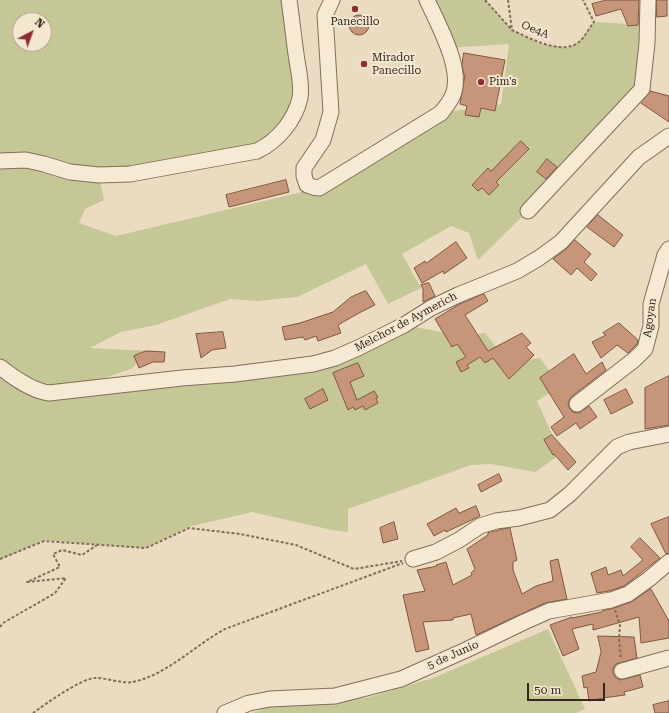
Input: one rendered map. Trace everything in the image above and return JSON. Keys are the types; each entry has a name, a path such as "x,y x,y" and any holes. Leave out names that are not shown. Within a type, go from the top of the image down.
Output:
{"street":[{"path":"332,0 326,15 331,112 323,140 304,168 304,176 307,184 319,188 441,113 453,96 456,75 449,50 427,0"},
{"path":"528,211 642,89 647,43 648,0"},
{"path":"0,161 26,160 70,172 89,174 130,174 257,151 266,147 277,138 289,122 296,110 300,96 299,74 290,3"},
{"name":"Melchor de Aymerich","path":"0,367 17,379 37,390 49,393 182,378 235,374 313,364 335,358 381,338 431,308 458,295 517,271 539,258 561,242 639,157 669,136"},
{"name":"Agoyan","path":"577,404 635,359 645,349 651,326 651,304 665,255 669,249"},
{"path":"413,559 436,552 459,540 480,526 496,520 519,518 550,510 570,494 617,447 629,442 669,434"},
{"name":"5 de Junio","path":"224,713 249,703 270,699 335,696 401,679 549,611 611,600 628,594 669,562"},
{"path":"622,671 669,658"}],"path":[{"path":"485,0 512,30"},
{"name":"Oe4A","path":"508,0 512,30 541,44 569,48 579,42 594,22 583,0"},
{"path":"0,560 44,541 146,548 189,528 240,534 296,545 354,568 413,559"},
{"path":"0,627 3,623 55,593 66,578 27,582 60,567 53,554 62,550 82,555 98,545"},
{"path":"33,713 57,696 94,678 131,682 165,670 209,638 225,629 413,559"},
{"path":"611,600 619,619 622,671"}],"green space":[{"path":"0,0 289,0 300,96 266,147 99,175 104,200 85,209 79,223 116,236 319,188 441,113 501,104 509,44 449,48 427,0 485,0 512,30 541,44 569,48 579,42 594,22 645,25 641,84 528,211 478,260 469,233 451,226 402,254 421,288 388,304 366,264 297,297 257,301 230,299 156,325 121,332 90,348 151,351 131,369 66,391 313,364 404,325 463,336 485,333 509,363 540,358 561,386 537,401 561,454 535,472 491,464 471,465 348,509 348,532 332,530 252,512 188,527 146,548 44,540 0,560"},
{"path":"548,629 585,709 576,713 253,713 269,706 332,703 370,697 433,678"}],"building":[{"path":"607,0 639,0 638,25 628,26 621,9 596,16 592,4"},
{"path":"657,0 667,0 667,16 657,17"},
{"path":"359,15 366,18 369,25 366,32 359,35 352,32 349,25 352,18"},
{"path":"464,53 505,60 495,111 481,108 479,117 465,115 467,106 460,104 465,75 462,65"},
{"path":"650,91 669,96 669,122 641,103"},
{"path":"521,141 529,149 496,182 499,185 489,195 482,188 478,191 472,185 488,168 491,171"},
{"path":"547,159 557,167 546,179 537,172"},
{"path":"286,180 289,192 229,207 226,195"},
{"path":"598,215 623,235 614,247 587,227"},
{"path":"575,240 591,254 584,262 597,274 591,281 577,268 571,275 553,259"},
{"path":"456,242 467,258 444,274 443,271 422,283 414,268 425,261 426,263"},
{"path":"429,283 435,296 423,302 423,289 421,285"},
{"path":"366,291 375,305 338,325 341,333 318,341 316,336 305,340 303,337 285,340 282,327 300,323 333,312 351,297"},
{"path":"484,294 488,301 465,315 488,351 522,333 531,343 526,347 534,355 509,379 493,358 485,363 480,357 467,365 469,368 461,372 456,362 466,357 457,344 452,347 435,319 458,305"},
{"path":"619,323 638,340 637,344 628,353 617,345 601,358 592,342 606,335 603,333"},
{"path":"223,332 226,348 212,350 201,358 196,334"},
{"path":"146,351 165,352 164,362 153,362 139,368 134,356"},
{"path":"574,354 586,374 602,362 606,370 571,397 568,405 573,412 579,413 589,406 597,417 580,429 576,423 557,436 551,427 564,417 540,378"},
{"path":"358,363 364,376 350,382 357,400 374,391 378,397 376,398 378,403 365,410 363,406 355,410 353,407 348,410 333,373"},
{"path":"669,376 669,425 645,429 645,388"},
{"path":"323,389 328,400 310,409 305,399"},
{"path":"626,389 633,403 611,414 604,400"},
{"path":"552,435 576,462 568,470 554,454 553,455 544,440"},
{"path":"499,474 502,481 481,492 478,485"},
{"path":"476,506 480,516 446,532 445,530 434,536 427,524 456,508 459,513"},
{"path":"669,517 669,553 666,554 651,524"},
{"path":"394,522 398,539 383,543 380,528"},
{"path":"510,528 517,560 513,562 513,570 522,594 536,586 553,581 550,561 558,559 567,599 545,603 476,635 471,614 453,618 453,620 423,622 429,649 416,652 403,595 425,591 417,570 437,566 436,565 446,562 453,585 472,575 471,573 475,569 467,549 488,535 488,533"},
{"path":"640,538 660,558 624,586 597,593 591,573 606,567 608,575 621,570 623,576 643,560 631,547"},
{"path":"651,589 669,621 669,638 641,643 639,617 593,630 593,624 572,629 579,649 563,656 550,625 572,617 602,612 631,602"},
{"path":"598,636 634,637 637,658 616,664 613,668 613,673 615,677 620,680 640,675 643,687 624,692 625,695 589,701 587,687 584,688 582,676 596,672 601,652"},
{"path":"669,701 669,713 655,713 653,705"}],"place":[{"name":"Panecillo","path":"355,9"},
{"name":"Mirador Panecillo","path":"364,64"},
{"name":"Pim's","path":"481,82"}]}
